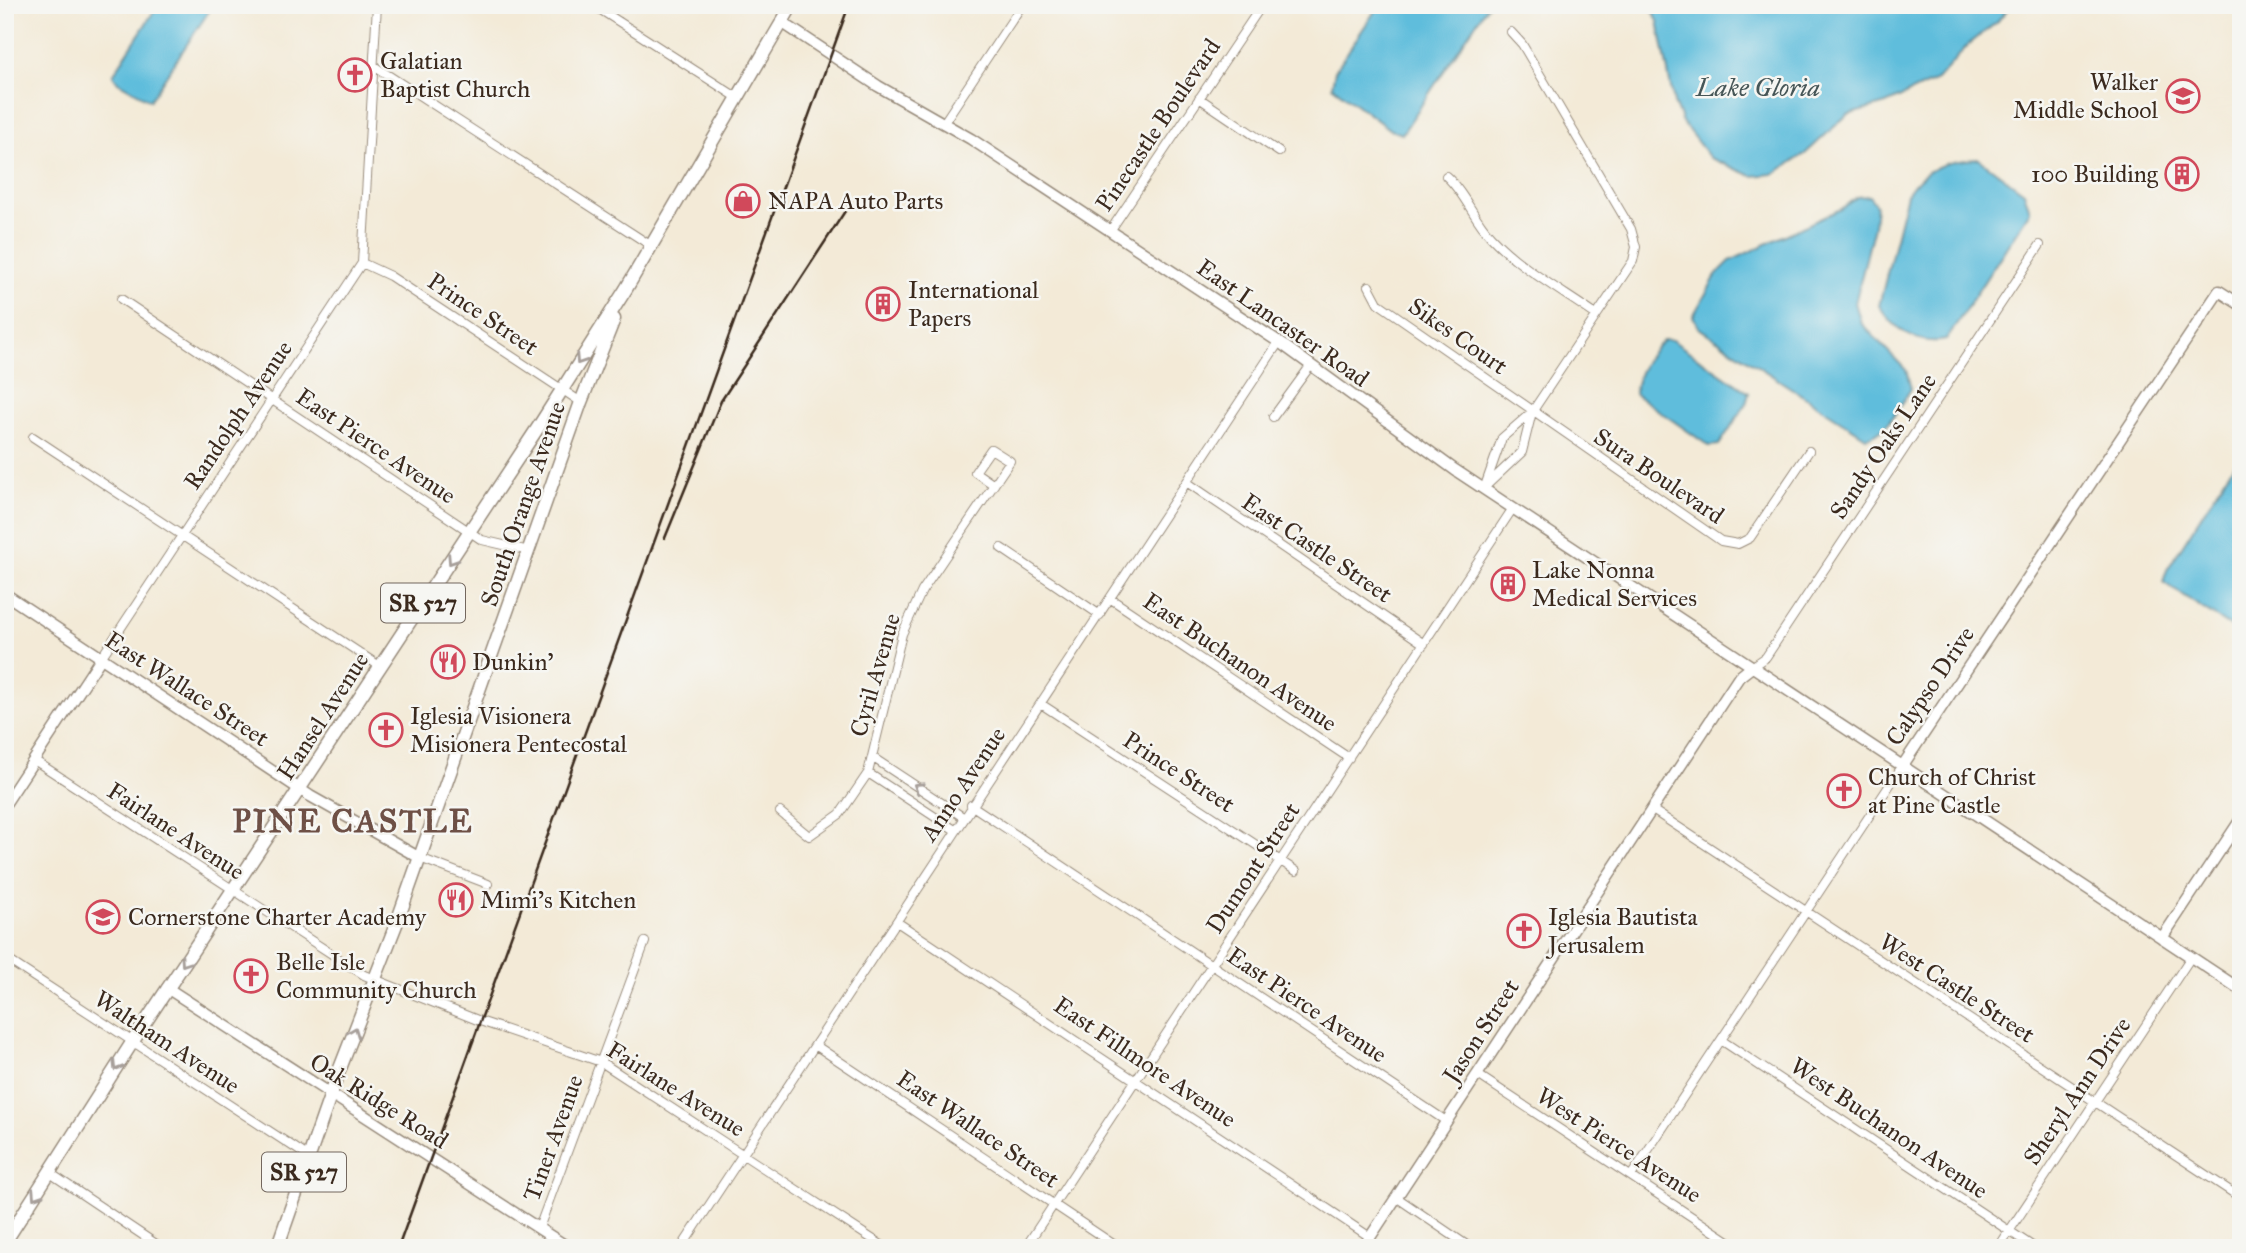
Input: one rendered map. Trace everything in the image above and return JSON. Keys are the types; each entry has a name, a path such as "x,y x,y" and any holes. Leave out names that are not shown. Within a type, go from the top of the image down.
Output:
{"main road":[{"name":"South Orange Avenue","path":"561,390 625,289 792,5"},
{"name":"South Orange Avenue","path":"277,1248 330,1096 420,858 580,402 625,289"},
{"name":"Hansel Avenue","path":"5,1242 132,1041 470,532 561,390"}],"street":[{"name":"Randolph Avenue","path":"5,804 362,262 377,5"},
{"path":"593,5 738,98"},
{"path":"943,124 1022,5"},
{"name":"Pinecastle Boulevard","path":"1110,231 1262,5"},
{"name":"East Lancaster Road","path":"783,23 877,86 943,124 1279,342 1483,489 2241,990"},
{"path":"1483,489 1500,442 1532,412 1633,261 1635,239 1522,44 1511,32"},
{"path":"374,66 650,245"},
{"path":"1199,98 1279,152"},
{"path":"1446,176 1459,187 1479,222 1496,243 1596,315"},
{"name":"Sandy Oaks Lane","path":"1754,666 1766,656 2040,245"},
{"name":"Prince Street","path":"362,262 390,276 580,402"},
{"name":"Sikes Court","path":"1369,286 1378,303 1532,412"},
{"name":"Calypso Drive","path":"1631,1177 2219,291 2241,305"},
{"name":"East Pierce Avenue","path":"121,299 482,540 529,551"},
{"name":"Anno Avenue","path":"681,1248 1279,342"},
{"path":"1273,417 1311,365"},
{"path":"1483,489 1503,467 1519,456 1526,441 1532,412"},
{"name":"Sura Boulevard","path":"1532,412 1721,541 1730,544 1750,538 1809,451"},
{"path":"1510,430 1526,441"},
{"path":"33,437 381,667"},
{"name":"Cyril Avenue","path":"780,812 809,836 840,814 868,773 902,634 922,591 994,485 1010,461 991,449 975,472 994,485"},
{"name":"East Castle Street","path":"1188,483 1424,644"},
{"name":"Dumont Street","path":"1025,1248 1513,508"},
{"path":"1000,548 1100,615"},
{"name":"East Wallace Street","path":"5,594 300,789 420,858"},
{"name":"East Buchanon Avenue","path":"1111,599 1349,758"},
{"name":"Jason Street","path":"1363,1248 1739,677 1754,666"},
{"name":"Prince Street","path":"1041,704 1296,872"},
{"path":"872,757 963,817"},
{"name":"Fairlane Avenue","path":"34,760 374,981 601,1062 886,1248"},
{"path":"868,773 955,830"},
{"path":"939,820 946,805"},
{"name":"East Pierce Avenue","path":"971,805 1446,1121"},
{"name":"West Castle Street","path":"1651,809 2241,1198"},
{"path":"2162,937 2241,819"},
{"path":"420,858 488,884"},
{"name":"East Fillmore Avenue","path":"897,922 1370,1237"},
{"name":"Tiner Avenue","path":"539,1228 645,942"},
{"name":"Sheryl Ann Drive","path":"1998,1248 2191,957"},
{"name":"Waltham Avenue","path":"5,958 309,1157"},
{"name":"Oak Ridge Road","path":"167,988 330,1096 569,1248"},
{"name":"West Buchanon Avenue","path":"1721,1040 2035,1248"},
{"name":"East Wallace Street","path":"815,1045 1119,1248"},
{"name":"West Pierce Avenue","path":"1478,1075 1739,1248"},
{"path":"50,1173 162,1248"},
{"path":"1396,1197 1471,1248"}],"water":[{"path":"158,5 213,5 150,100 118,82 113,75"},
{"path":"1379,5 1488,5 1402,134 1389,129 1332,86 1335,71"},
{"name":"Lake Gloria","path":"1649,5 2011,5 1997,22 1968,45 1937,80 1886,104 1847,115 1805,154 1773,174 1752,176 1710,158 1682,122 1674,103 1658,21"},
{"path":"1979,159 2024,192 2030,211 1946,340 1925,341 1899,329 1879,306 1907,194 1929,171 1948,163"},
{"path":"1869,196 1876,205 1874,226 1855,303 1861,323 1906,370 1911,389 1887,425 1866,437 1699,328 1693,316 1717,274 1730,261 1841,209 1857,197"},
{"path":"1664,340 1672,340 1749,393 1746,404 1719,445 1709,446 1635,394 1637,379 1644,365"},
{"path":"2241,453 2241,634 2163,582 2167,570"}],"railway":[{"path":"398,1248 849,5"},
{"path":"665,538 721,401 851,202"}],"place":[{"name":"Galatian Baptist Church","path":"355,75"},
{"name":"Walker Middle School","path":"2183,96"},
{"name":"100 Building","path":"2182,174"},
{"name":"NAPA Auto Parts","path":"743,201"},
{"name":"International Papers","path":"883,304"},
{"name":"Lake Nonna Medical Services","path":"1508,584"},
{"name":"Dunkin'","path":"448,662"},
{"name":"Iglesia Visionera Misionera Pentecostal","path":"386,730"},
{"name":"Church of Christ at Pine Castle","path":"1844,791"},
{"name":"Mimi's Kitchen","path":"456,900"},
{"name":"Cornerstone Charter Academy","path":"103,917"},
{"name":"Iglesia Bautista Jerusalem","path":"1524,931"},
{"name":"Belle Isle Community Church","path":"251,976"}],"district":[{"name":"PINE CASTLE","path":"353,821"}]}
